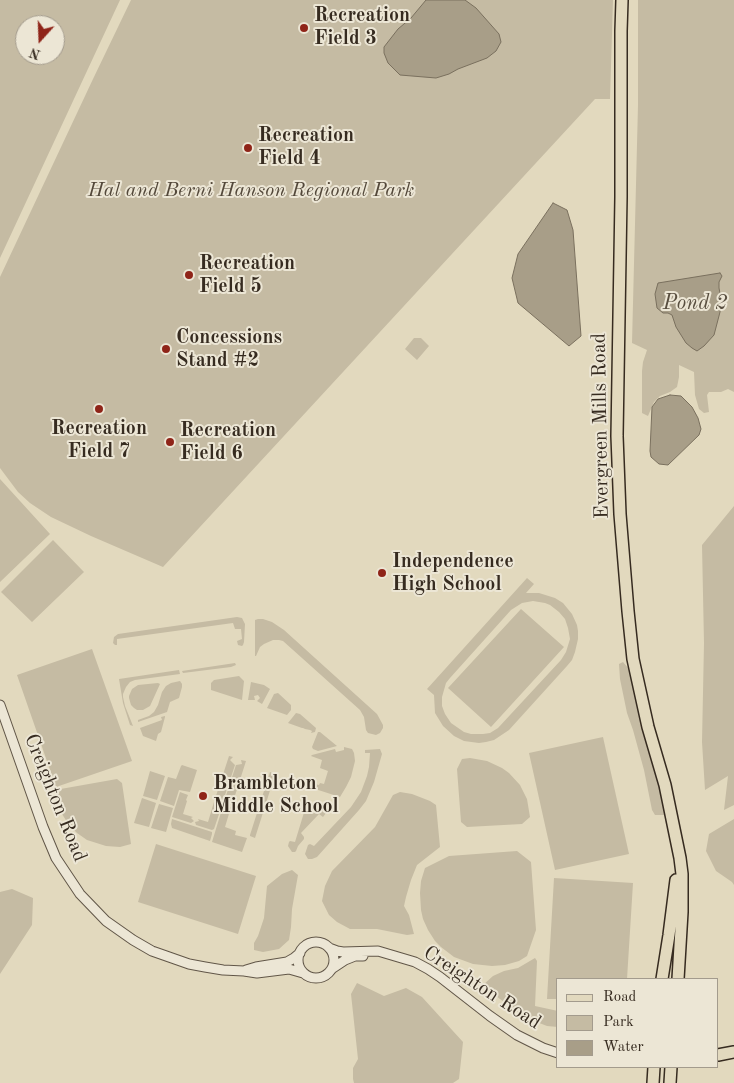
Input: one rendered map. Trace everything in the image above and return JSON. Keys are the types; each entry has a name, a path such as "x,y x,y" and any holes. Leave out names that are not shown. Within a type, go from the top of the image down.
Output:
{"main road":[{"name":"Evergreen Mills Road","path":"622,0 617,436 620,514 633,659 648,727 667,794 680,858 682,874 678,978"},
{"name":"Evergreen Mills Road","path":"662,978 675,884 677,846"},
{"path":"672,906 676,922 673,978"},
{"path":"719,1055 734,1052"},
{"path":"653,1083 654,1068"},
{"path":"670,1083 671,1068"}],"street":[{"name":"Creighton Road","path":"0,705 51,847 80,894 106,921 119,930 152,951 189,964 223,970 244,970 257,973 289,970 303,972 309,977 319,978 329,973 345,960 356,956 386,954"},
{"name":"Creighton Road","path":"244,970 287,962 300,953 304,947 313,943 324,944 329,948 343,952 378,951 428,968 506,1028 530,1042 556,1052"},
{"path":"329,948 334,957 333,968"},
{"path":"300,953 298,963 303,972"}],"green space":[{"path":"0,0 120,0 0,258"},
{"name":"Hal and Berni Hanson Regional Park","path":"131,0 613,0 610,99 595,99 163,567 51,517 30,503 18,492 0,468 0,277"},
{"path":"638,0 734,0 734,392 728,389 721,392 709,392 707,395 709,412 704,413 699,409 695,395 694,372 679,365 677,387 660,396 654,402 648,416 642,413 642,371 647,350 632,343 638,105"},
{"path":"414,338 421,338 429,346 417,360 405,349"},
{"path":"0,479 50,534 0,582"},
{"path":"734,506 734,805 724,810 728,776 705,790 702,742 704,643 702,545"},
{"path":"53,540 84,572 32,622 1,592"},
{"path":"527,578 534,584 526,593 539,593 555,598 563,603 572,614 577,625 578,639 572,660 509,730 494,740 479,743 464,741 454,736 443,726 435,713 434,695 427,689","holes":["533,601 545,603 559,612 565,619 568,628 570,639 561,660 498,728 490,733 471,734 464,732 451,723 442,706 442,697 446,683 511,610 522,603"]},
{"path":"521,609 564,647 491,727 448,688"},
{"path":"237,617 242,618 245,624 242,646 238,645 237,641 242,639 241,629 235,629 233,623 117,639 117,645 113,643 114,637 118,634"},
{"path":"255,620 272,622 284,630 377,714 383,725 380,733 376,735 368,733 360,710 283,641 273,640 264,644 255,656"},
{"path":"92,649 132,761 56,787 17,675"},
{"path":"623,662 629,669 660,787 665,810 664,815 655,815 652,810 644,770 627,713 620,679 619,664"},
{"path":"235,663 236,665 231,667 183,673 182,671"},
{"path":"179,670 180,674 130,682 126,687 123,697 133,726 130,725 123,703 119,679"},
{"path":"239,676 244,681 242,700 211,690 211,683 214,680"},
{"path":"180,681 182,687 179,698 170,702 167,712 138,722 138,720 154,712 166,686"},
{"path":"251,682 264,685 270,689 262,704 257,701 260,698 258,695 254,696 255,700 248,700"},
{"path":"160,684 150,706 143,710 137,710 131,705 129,696 132,689 138,685"},
{"path":"278,693 291,705 291,710 287,715 267,708 274,694"},
{"path":"296,713 300,714 316,728 315,732 311,733 312,731 310,730 288,723"},
{"path":"165,716 161,732 158,734 156,741 143,736 140,728 162,720 161,717"},
{"path":"318,732 337,746 318,751 313,749 312,747"},
{"path":"603,737 629,854 555,870 529,753"},
{"path":"344,747 352,749 355,761 351,777 340,797 307,786 310,783 315,785 324,784 328,771 320,768 322,760 311,756 335,749 336,752 344,750"},
{"path":"380,749 382,754 366,801 317,857 308,859 305,854 308,845 314,846 351,807 361,792 369,767 370,753 365,753 365,750"},
{"path":"229,756 233,757 230,760 235,765 224,798 222,801 219,801 215,799"},
{"path":"470,758 487,761 509,773 520,785 527,799 530,817 522,824 467,827 461,822 457,769 462,759"},
{"path":"241,760 246,761 232,805 226,802 225,799 236,765 242,764"},
{"path":"182,765 197,770 190,792 179,790 174,806 160,801 168,777 176,779"},
{"path":"150,771 165,776 157,800 143,796"},
{"path":"270,772 277,775 273,781 255,838 250,835"},
{"path":"117,779 122,783 131,844 120,847 106,846 87,840 77,833 62,814 57,803 55,790"},
{"path":"180,792 188,795 183,814 193,817 191,818 194,821 191,823 172,817"},
{"path":"400,792 412,794 436,805 440,847 417,865 404,906 409,915 414,934 407,935 377,929 350,929 329,915 322,901 325,886 332,871 375,827 393,795"},
{"path":"142,798 156,803 149,827 134,823"},
{"path":"304,801 322,807 326,813 323,817 319,814 301,833 304,839 296,851 292,852 288,846 290,841 295,842 306,806 301,803"},
{"path":"214,802 222,805 214,829 196,825 195,822 199,821 198,819 208,822"},
{"path":"159,804 173,808 166,832 151,828"},
{"path":"223,806 231,807 225,827 236,831 235,835 247,838 242,852 212,842"},
{"path":"172,819 212,832 210,841 172,828"},
{"path":"734,819 734,885 716,871 706,851 709,834"},
{"path":"156,844 256,876 238,934 138,902"},
{"path":"517,851 531,862 536,930 527,956 519,961 505,965 492,966 473,964 454,957 435,941 423,919 420,893 425,868 449,856"},
{"path":"292,870 298,875 289,940 279,949 263,952 254,950 254,943 264,918 267,886 282,874"},
{"path":"554,878 633,883 627,978 556,978 556,999 547,999"},
{"path":"12,889 33,898 32,925 0,974 0,892"},
{"path":"535,958 537,961 535,1006 556,1011 556,1027 547,1026 524,1017 483,985 493,976 518,968"},
{"path":"357,983 384,996 406,988 422,997 463,1042 459,1079 453,1083 354,1083 353,1068 358,1059 351,994"}],"water":[{"path":"426,0 465,0 476,8 499,34 501,42 496,51 487,58 436,78 400,75 388,63 384,47 398,29 411,18"},
{"path":"553,203 567,210 573,230 581,336 569,346 518,303 512,278 518,254"},
{"name":"Pond 2","path":"720,273 722,276 719,282 720,312 714,335 697,351 686,343 676,327 672,315 663,313 657,308 655,294 658,283"},
{"path":"670,395 681,396 692,407 701,429 699,435 668,465 659,464 651,457 650,451 652,407 658,399"}],"place":[{"name":"Recreation Field 3","path":"304,28"},
{"name":"Recreation Field 4","path":"248,148"},
{"name":"Recreation Field 5","path":"189,275"},
{"name":"Concessions Stand #2","path":"166,349"},
{"name":"Recreation Field 7","path":"99,409"},
{"name":"Recreation Field 6","path":"170,442"},
{"name":"Independence High School","path":"382,573"},
{"name":"Brambleton Middle School","path":"203,796"}]}
